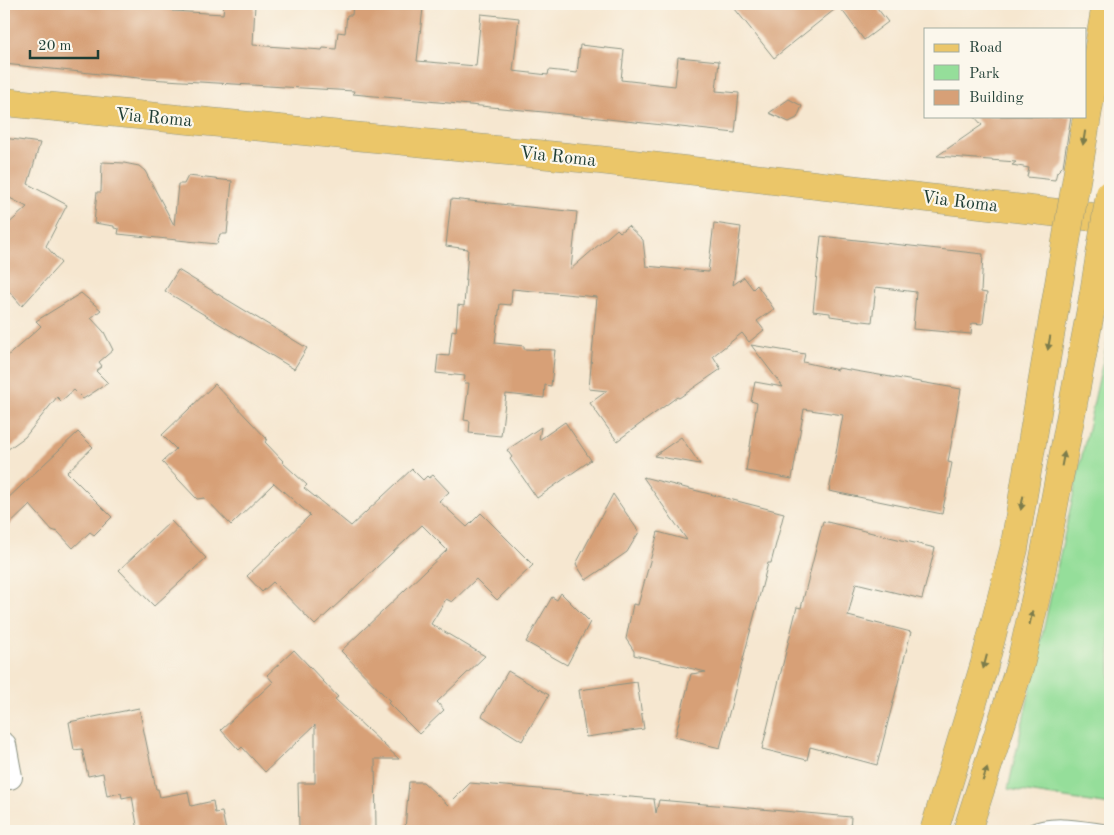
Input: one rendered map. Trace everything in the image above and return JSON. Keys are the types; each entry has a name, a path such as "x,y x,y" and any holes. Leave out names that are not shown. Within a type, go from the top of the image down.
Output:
{"main road":[{"path":"938,820 984,666 1014,549 1106,4"},
{"name":"Via Roma","path":"4,102 599,160 1110,219"},
{"path":"969,826 1020,666 1040,579 1093,298 1110,194"}],"street":[{"path":"4,744 10,776"}],"lane":[{"path":"1030,831 1062,826 1110,831"}],"green space":[{"path":"1110,329 1110,805 1008,789"}],"building":[{"path":"4,4 175,4 172,11 223,14 224,4 255,4 253,45 322,50 323,48 336,49 338,32 345,33 347,15 352,15 353,4 423,8 417,61 476,66 481,14 519,18 513,71 548,75 549,70 577,73 580,45 624,50 621,80 675,86 678,57 719,61 716,91 739,93 735,133 353,94 354,91 148,79 4,64"},
{"path":"731,4 874,4 888,22 864,40 839,6 774,58"},
{"path":"789,99 802,106 797,118 789,122 769,113"},
{"path":"976,118 1071,118 1063,166 1057,172 1055,180 1027,177 1029,168 1012,165 1016,162 937,156 982,125"},
{"path":"4,138 40,143 28,184 67,205 46,246 61,263 22,306 8,290 4,289 4,228 27,207 4,195"},
{"path":"102,162 139,166 145,171 174,225 178,184 184,184 188,176 232,181 227,234 220,234 217,244 118,234 119,229 114,228 114,226 94,223 97,192 101,192"},
{"path":"451,199 577,212 571,269 617,229 620,232 628,226 643,240 646,266 708,272 714,223 741,227 733,285 744,277 753,289 757,285 774,309 757,321 764,330 749,342 742,333 713,356 721,369 679,398 677,397 617,441 590,403 607,391 589,389 597,297 512,289 511,305 500,304 495,343 524,346 524,349 555,350 551,386 545,385 544,398 506,394 501,436 469,433 470,421 464,420 469,383 464,383 465,376 436,373 438,355 449,356 452,330 456,331 458,305 464,306 468,249 446,246"},
{"path":"821,236 983,254 981,292 987,293 983,324 972,323 971,334 913,329 916,292 876,287 872,322 844,319 830,316 830,313 813,311"},
{"path":"178,270 307,348 294,369 165,291"},
{"path":"81,293 101,310 91,318 104,332 113,350 99,362 102,366 96,371 108,383 83,399 74,390 61,401 57,397 25,437 4,452 4,359 41,326 36,321"},
{"path":"751,345 805,354 803,362 838,370 838,368 961,389 948,462 952,463 942,514 829,491 843,415 804,409 792,479 746,471 757,403 751,401 755,382 783,387"},
{"path":"215,384 267,439 265,442 282,462 307,485 304,488 351,526 412,469 423,480 427,476 429,478 433,475 449,492 439,501 467,527 481,513 533,565 497,600 476,579 452,602 446,599 431,624 485,656 437,702 444,710 419,734 341,651 447,550 422,525 315,625 273,582 262,592 247,576 310,515 274,483 231,525 205,498 197,499 162,462 176,449 162,435"},
{"path":"565,422 591,460 537,498 510,459 512,457 507,450 541,427 539,440"},
{"path":"78,432 93,447 67,472 112,517 94,535 90,532 73,548 58,532 52,530 30,505 4,530 4,502"},
{"path":"681,437 700,464 654,456"},
{"path":"643,477 784,513 771,563 768,563 720,748 675,737 691,674 706,672 634,655 634,651 626,639 633,604 638,605 658,532 687,540"},
{"path":"613,494 639,532 627,552 586,580 576,564"},
{"path":"171,521 206,558 154,606 119,570"},
{"path":"823,521 935,548 922,599 856,583 848,616 911,632 877,765 810,747 807,760 762,749 797,607 801,608"},
{"path":"561,593 590,622 567,665 526,642 552,597 557,600"},
{"path":"294,650 338,697 335,699 399,759 375,759 376,828 299,829 298,783 315,783 315,725 265,772 242,747 239,750 221,730 273,682 267,675"},
{"path":"508,671 549,695 522,741 482,716"},
{"path":"637,682 644,729 586,737 579,690"},
{"path":"139,708 156,789 158,789 160,797 188,792 191,806 213,801 215,813 222,812 226,831 138,831 132,796 122,798 121,793 107,796 103,773 88,776 82,749 74,750 69,722"},
{"path":"409,782 423,782 448,805 470,783 654,799 656,813 659,800 851,817 850,831 494,831 447,829 447,831 409,831 409,829 405,829"}]}
